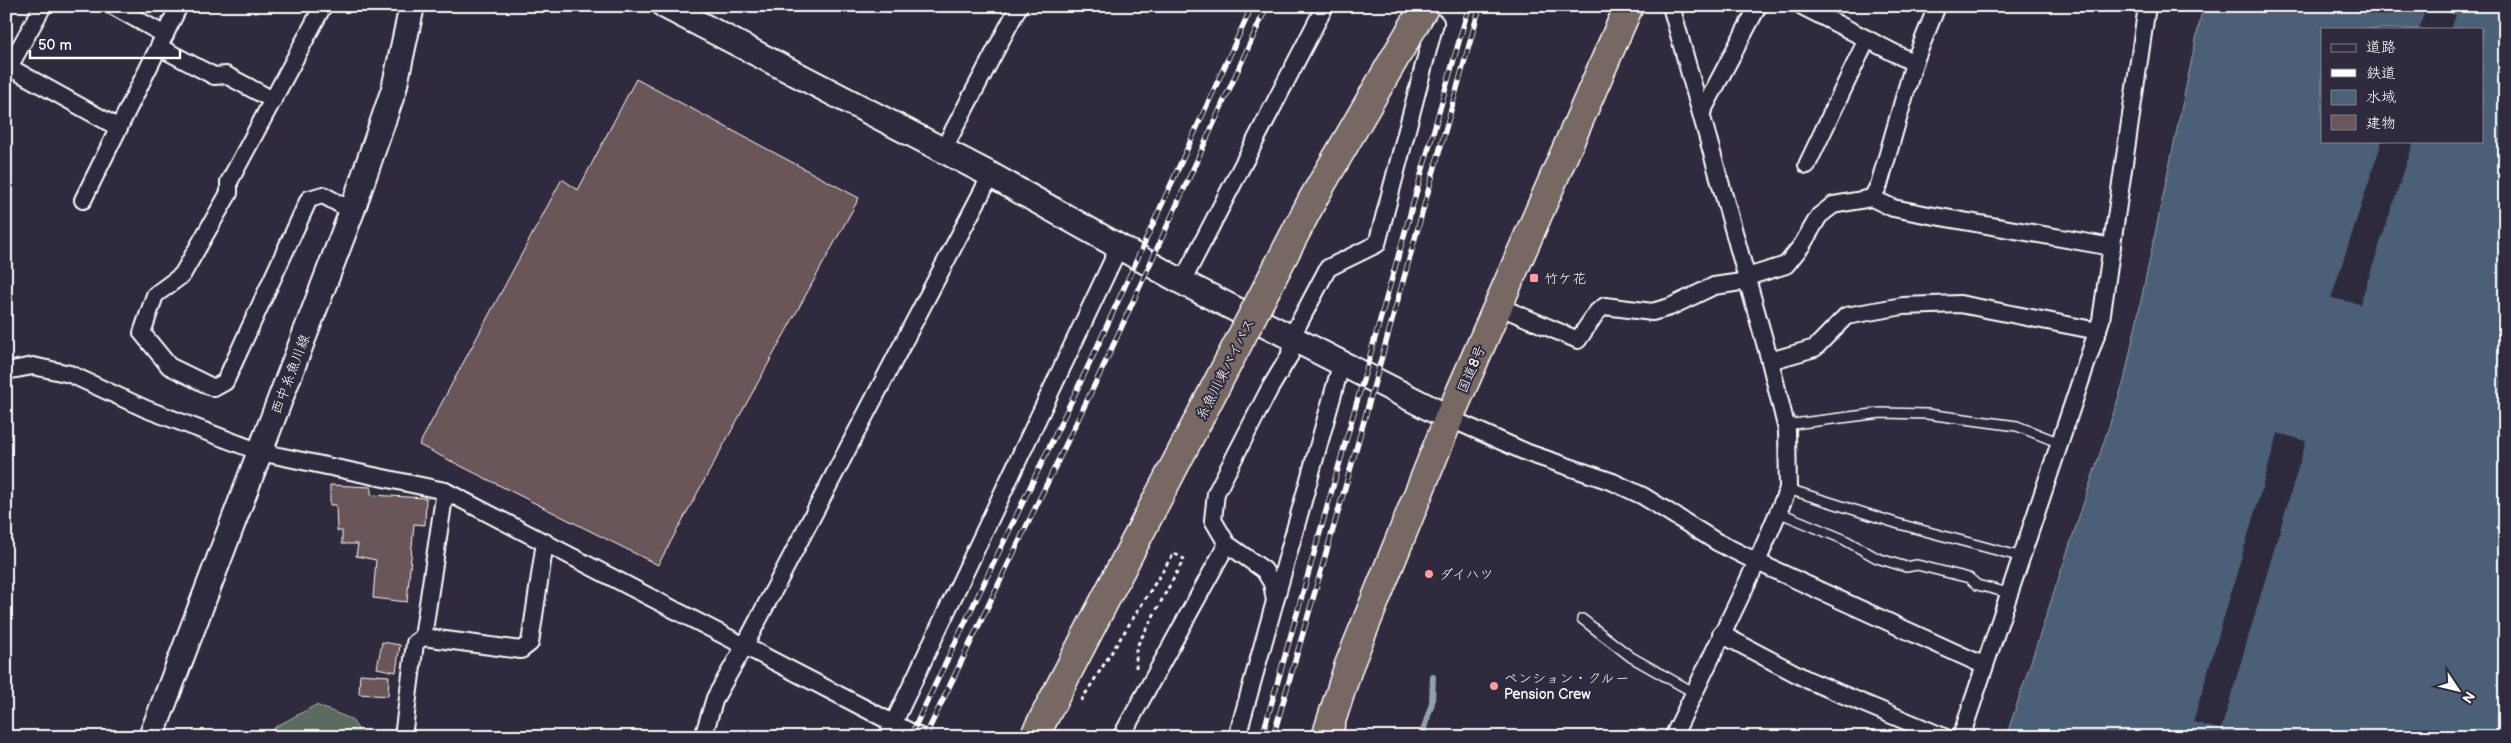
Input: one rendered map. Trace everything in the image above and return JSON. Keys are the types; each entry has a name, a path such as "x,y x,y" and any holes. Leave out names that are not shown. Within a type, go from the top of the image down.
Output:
{"highway":[{"name":"糸魚川東バイパス","path":"1034,737 1314,196 1425,6"},
{"name":"国道8号","path":"1326,737 1349,665 1449,418 1629,6"}],"street":[{"path":"43,6 9,67 118,128"},
{"path":"112,6 214,76 226,74 273,100"},
{"path":"83,200 179,6"},
{"path":"323,6 229,182 229,194 182,275 155,295 142,333 169,366 214,388 225,382 309,198 323,195 352,211"},
{"name":"西中糸魚川線","path":"151,737 352,211 394,89 412,6"},
{"path":"665,6 991,175 1120,245 1182,282 1341,365 1449,418 1528,453 1613,482 1643,496 1717,542 1757,562 1985,666"},
{"path":"943,150 1019,6"},
{"path":"1182,282 1325,6"},
{"path":"1275,601 1272,583 1264,570 1227,544 1213,520 1216,493 1269,390 1290,355 1291,338 1328,268 1377,244 1435,23 1409,6"},
{"path":"1671,6 1770,361 1785,424 1788,489 1757,562 1673,737"},
{"path":"1702,112 1758,6"},
{"path":"1802,6 1914,63"},
{"path":"1872,198 1880,185 1914,63 1937,6"},
{"path":"1961,737 2098,330 2147,6"},
{"path":"1807,165 1866,39"},
{"path":"703,737 714,698 745,646 991,175"},
{"path":"1498,306 1578,340 1597,312 1605,306 1652,312 1670,308 1714,286 1748,279 1786,265 1802,245 1819,216 1833,205 1872,198 1893,208 2112,247"},
{"path":"890,730 1120,245"},
{"path":"1770,361 1815,348 1846,316 1903,306 1960,304 2098,330"},
{"path":"1237,737 1341,365"},
{"path":"6,372 33,366 70,374 146,409 260,452 445,491 745,646 890,730 920,737"},
{"path":"423,637 445,491"},
{"path":"403,737 415,643 423,637 521,650 530,643 545,542"},
{"path":"1121,737 1227,544"},
{"path":"1721,634 1808,680 1944,737"}],"lane":[{"path":"1785,424 1881,413 1927,414 2017,426 2060,443"},
{"path":"1788,489 1899,524 2022,557"},
{"path":"1778,512 1843,539 1877,558 1906,567 1917,565 1969,578 1977,585 2010,593"},
{"path":"1582,619 1631,657 1694,692"}],"path":[{"path":"1076,710 1174,553 1184,559 1136,648 1136,668"}],"green space":[{"path":"316,705 351,719 364,737 269,737 275,727"}],"water":[{"path":"2203,6 2505,6 2505,737 2006,737 2124,381"}],"pier":[{"path":"2426,7 2456,15 2451,28 2419,28"},
{"path":"2382,142 2414,142 2360,304 2331,298"},
{"path":"2278,433 2306,441 2221,730 2193,722"}],"building":[{"path":"636,79 859,198 658,565 419,445 562,179 578,190"},
{"path":"330,485 371,487 371,495 426,498 425,525 414,524 407,602 373,598 376,560 356,556 358,544 342,544 342,531 337,531 336,505 330,505"},
{"path":"382,642 400,645 396,672 377,668"},
{"path":"360,674 389,676 388,696 359,694"}],"waterway":[{"path":"1425,737 1424,728 1432,703 1433,677"}],"railway":[{"path":"910,737 1094,354 1252,6"},
{"path":"925,737 1106,361 1267,6"},
{"path":"1262,737 1469,6"},
{"path":"1273,737 1353,460 1480,6"}],"place":[{"name":"竹ケ花","path":"1534,278"},
{"name":"ダイハツ","path":"1429,574"},
{"name":"ペンション・クルー Pension Crew","path":"1494,686"}]}
